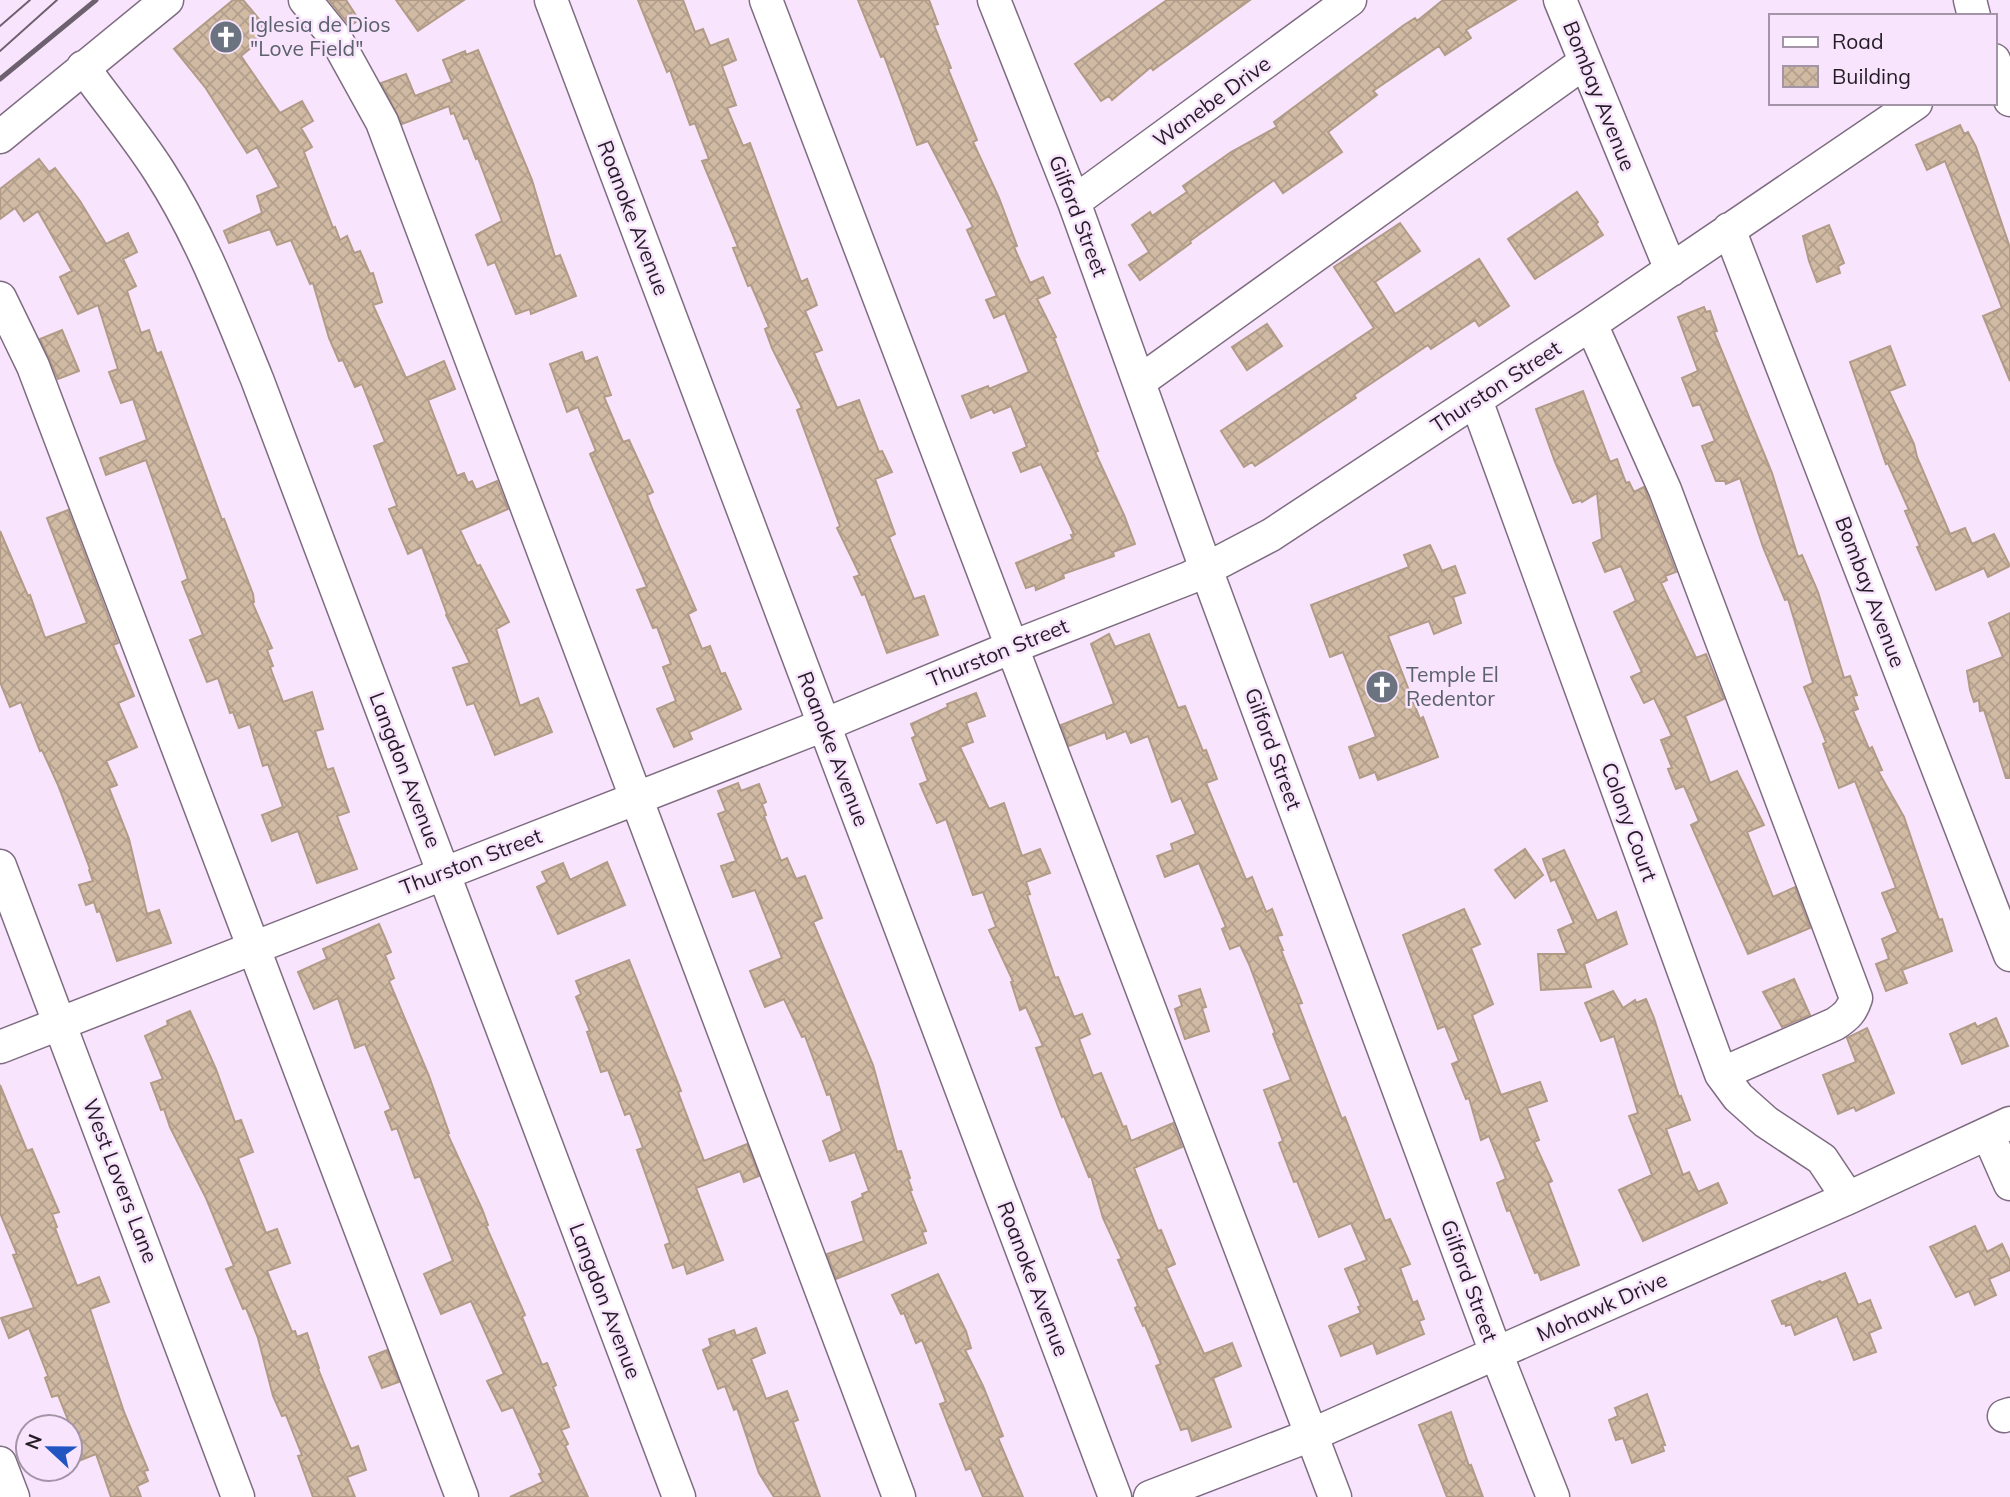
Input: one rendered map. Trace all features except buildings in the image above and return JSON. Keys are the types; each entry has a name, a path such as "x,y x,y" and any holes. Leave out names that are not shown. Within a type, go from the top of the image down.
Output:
{"street":[{"path":"0,137 167,0"},
{"path":"306,0 335,37 382,122 899,1497"},
{"name":"Roanoke Avenue","path":"551,0 1115,1497"},
{"path":"766,0 1335,1497"},
{"name":"Wanebe Drive","path":"1073,202 1350,0"},
{"name":"Bombay Avenue","path":"1560,0 1671,270"},
{"name":"Gilford Street","path":"1004,3 1206,569 1496,1353 1553,1497"},
{"path":"1139,382 1585,62"},
{"path":"1996,65 2010,100"},
{"name":"Langdon Avenue","path":"83,68 159,171 218,284 679,1497"},
{"name":"Thurston Street","path":"0,1047 824,725 1206,569 1271,535 1591,324 1913,105"},
{"name":"Bombay Avenue","path":"1729,229 2010,955"},
{"path":"0,298 33,366 462,1497"},
{"path":"1591,324 1665,490 1856,998 1847,1016 1835,1024 1721,1074"},
{"name":"Colony Court","path":"1476,400 1721,1074 1738,1097 1766,1122 1822,1159 1848,1198"},
{"name":"West Lovers Lane","path":"0,866 238,1497"},
{"path":"1999,1129 2010,1184"},
{"name":"Mohawk Drive","path":"1150,1497 1311,1435 1999,1129"},
{"path":"0,1463 13,1497"}],"tram line":[{"path":"0,26 30,0"},
{"path":"0,51 57,0"}],"railway":[{"path":"0,79 96,0"}],"place":[{"name":"Iglesia de Dios \"Love Field\"","path":"226,37"},
{"name":"Temple El Redentor","path":"1382,687"}]}
